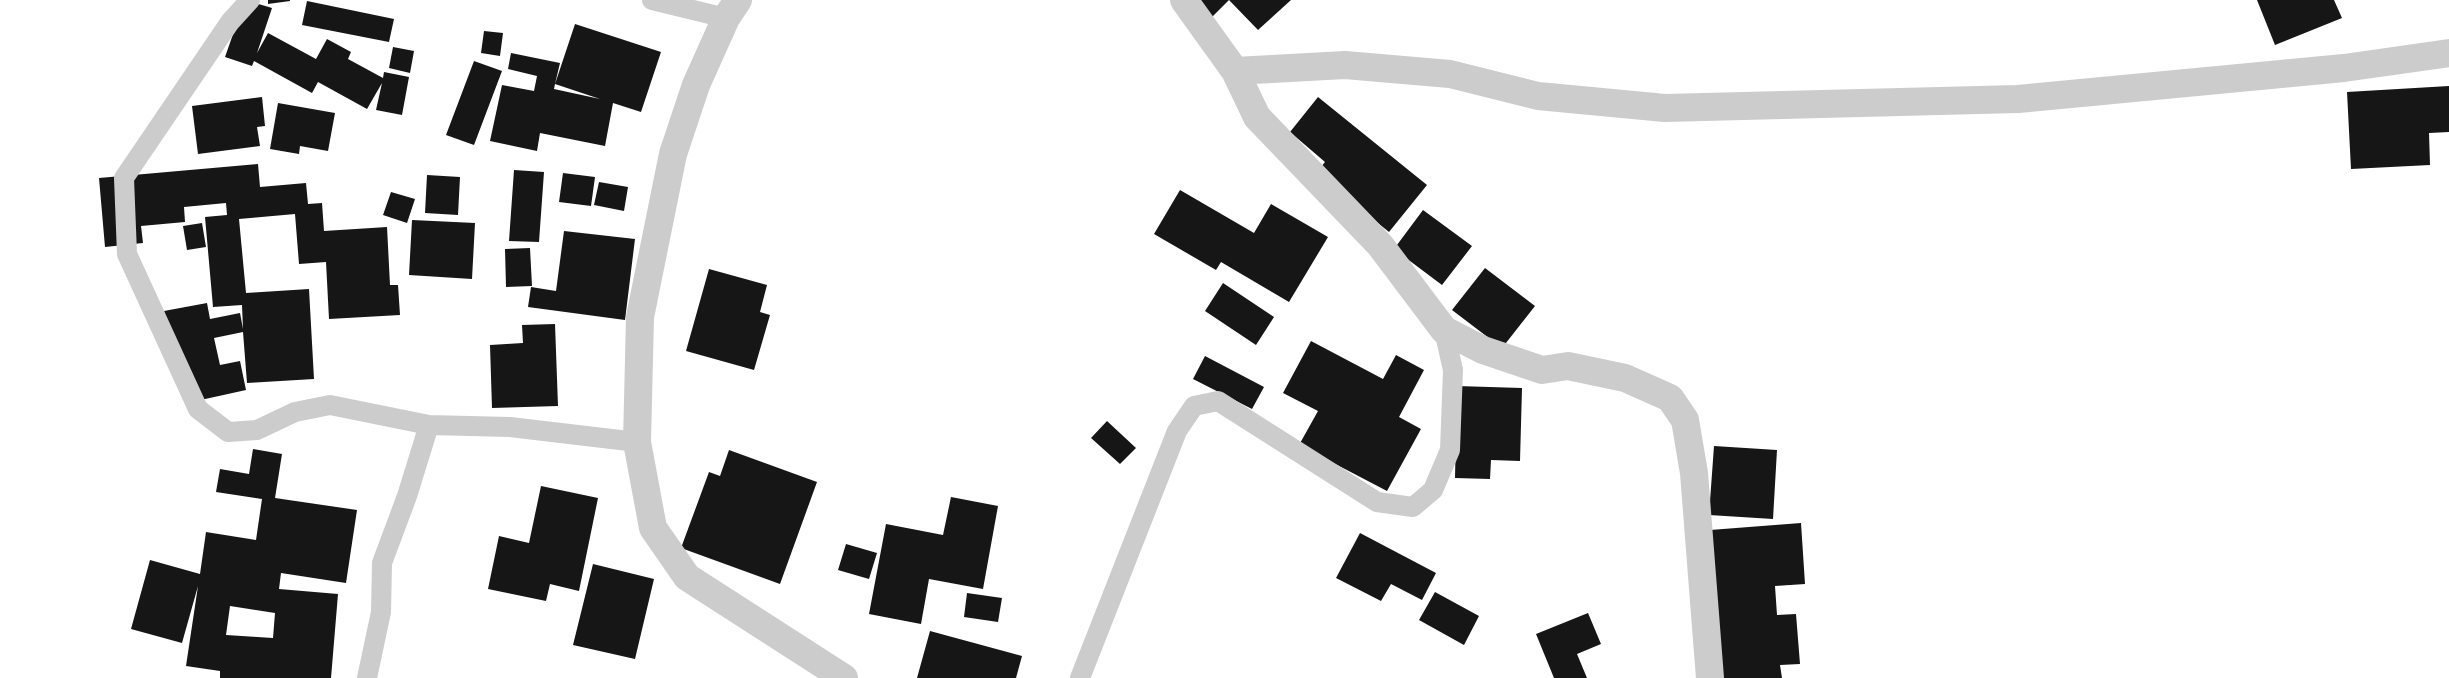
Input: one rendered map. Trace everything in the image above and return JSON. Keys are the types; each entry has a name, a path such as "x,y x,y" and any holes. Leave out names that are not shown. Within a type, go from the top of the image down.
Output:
{"street":[{"path":"1184,0 1235,71 1257,117 1380,245 1444,330 1483,350 1542,370 1568,366 1625,378 1670,398 1685,420 1694,473 1710,678"},
{"path":"732,9 696,85 671,164 640,317 637,442 653,528 687,577 844,678"},
{"path":"1235,71 1345,65 1373,67 1450,74 1538,96 1664,108 2018,99 2344,68 2449,53"}],"lane":[{"path":"250,0 230,22 124,178 127,254 198,409 228,432 257,430 295,412 330,405 429,425 510,427 637,442"},
{"path":"652,0 732,9"},
{"path":"1080,678 1177,431 1194,406 1218,401 1377,502 1413,508 1434,490 1450,450 1453,370 1444,330"},
{"path":"367,678 381,612 382,563 408,496 429,425"}],"building":[{"path":"245,0 272,8 257,53 268,33 316,59 327,39 351,52 348,59 383,78 384,72 409,77 402,115 376,110 382,83 367,109 318,82 312,93 254,61 252,66 225,57"},
{"path":"268,0 290,0 290,1 268,4"},
{"path":"1179,0 1229,0 1203,26"},
{"path":"1229,0 1291,0 1258,30"},
{"path":"2257,0 2334,0 2342,18 2275,45"},
{"path":"307,1 394,19 389,42 302,25"},
{"path":"575,24 661,52 641,112 613,103 605,146 540,133 537,151 490,141 502,85 534,91 537,76 508,69 511,53 560,63 555,84","holes":["555,84 600,99 554,89"]},
{"path":"484,31 503,33 500,56 481,53"},
{"path":"393,47 414,51 410,73 389,68"},
{"path":"474,61 502,71 474,145 446,135"},
{"path":"2449,86 2449,132 2429,133 2430,165 2351,169 2347,92"},
{"path":"262,97 265,126 257,127 260,146 198,154 192,106"},
{"path":"1318,97 1427,185 1389,232 1316,173 1325,162 1290,132"},
{"path":"278,103 335,113 328,151 300,146 299,154 270,149"},
{"path":"258,164 260,187 306,183 308,204 322,203 324,231 387,227 390,285 398,285 400,315 329,319 326,262 299,264 295,214 239,219 246,293 309,289 314,379 247,383 243,332 214,338 220,365 240,361 246,390 187,403 164,311 207,303 210,319 240,313 243,329 242,305 213,307 205,217 227,215 226,203 184,207 185,222 141,226 143,243 105,247 99,178"},
{"path":"514,170 544,172 539,242 509,241"},
{"path":"563,173 595,177 591,206 559,202"},
{"path":"427,175 460,177 458,215 425,213"},
{"path":"599,182 628,187 624,211 594,205"},
{"path":"1180,190 1254,233 1271,204 1328,237 1289,302 1221,262 1216,270 1154,234"},
{"path":"391,192 415,199 407,223 383,215"},
{"path":"1423,210 1472,246 1442,285 1394,249"},
{"path":"412,220 475,223 472,279 409,275"},
{"path":"202,223 206,247 187,250 183,226"},
{"path":"564,231 635,239 625,320 528,307 531,287 556,291"},
{"path":"530,248 532,286 506,287 505,249"},
{"path":"1485,268 1535,306 1502,348 1452,310"},
{"path":"709,269 767,285 760,312 770,315 754,370 686,351"},
{"path":"1223,283 1274,317 1256,345 1205,311"},
{"path":"555,324 558,406 492,408 490,345 523,343 522,325"},
{"path":"1311,341 1383,379 1396,355 1424,370 1399,417 1421,429 1387,491 1299,445 1318,411 1283,393"},
{"path":"1205,356 1264,387 1252,409 1193,379"},
{"path":"1457,386 1522,388 1520,461 1491,460 1490,479 1455,478"},
{"path":"1107,421 1136,448 1120,464 1091,438"},
{"path":"1714,446 1777,450 1773,519 1709,515"},
{"path":"253,449 282,454 275,498 357,510 346,583 281,573 279,589 338,594 331,678 220,678 220,671 186,666 198,586 182,643 131,629 150,560 200,574 206,532 256,540 262,499 216,492 220,469 249,474","holes":["230,606 275,613 273,638 226,635"]},
{"path":"729,450 817,482 780,584 681,548 709,472 720,476"},
{"path":"541,486 598,498 579,591 550,584 546,601 488,589 499,536 529,543"},
{"path":"951,497 998,506 983,589 929,579 921,624 869,614 886,524 943,535"},
{"path":"1801,523 1805,584 1775,586 1777,615 1796,614 1800,664 1780,665 1782,678 1708,678 1697,531"},
{"path":"1360,533 1436,573 1422,600 1391,584 1381,601 1336,578"},
{"path":"846,544 877,553 869,579 838,570"},
{"path":"593,564 654,579 635,659 573,645"},
{"path":"1435,592 1479,616 1464,645 1419,620"},
{"path":"967,593 1002,598 998,622 964,617"},
{"path":"1588,613 1601,644 1577,654 1587,678 1554,678 1536,634"},
{"path":"930,631 1022,656 1016,678 917,678"}]}
